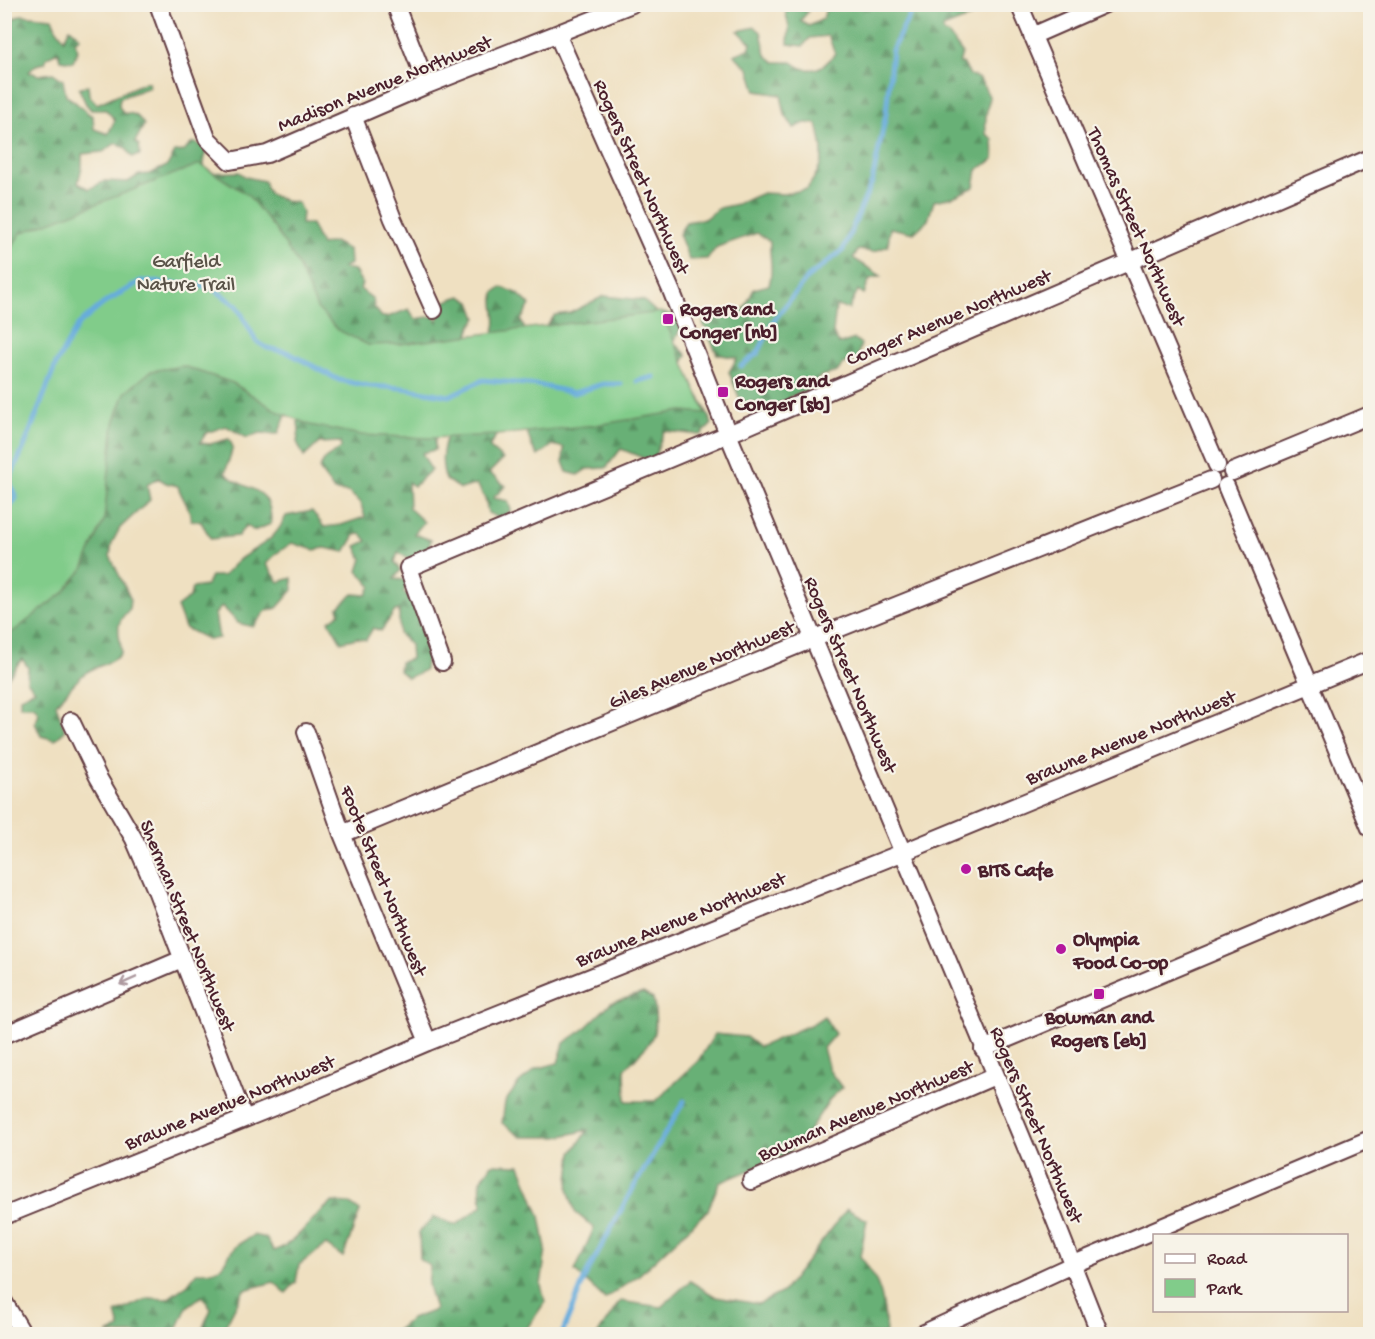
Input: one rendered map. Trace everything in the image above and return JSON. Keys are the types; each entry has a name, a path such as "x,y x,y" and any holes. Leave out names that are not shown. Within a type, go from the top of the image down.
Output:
{"street":[{"name":"Madison Avenue Northwest","path":"158,4 207,138 230,160 267,153 632,4"},
{"path":"395,4 427,86"},
{"name":"Thomas Street Northwest","path":"1019,4 1131,260 1371,828"},
{"path":"1032,36 1105,4"},
{"name":"Rogers Street Northwest","path":"557,34 671,290 728,434 1074,1264 1100,1335"},
{"path":"353,116 393,219 434,310"},
{"name":"Conger Avenue Northwest","path":"442,662 408,567 728,434 1371,158"},
{"name":"Giles Avenue Northwest","path":"342,834 814,638 1371,415"},
{"name":"Brawne Avenue Northwest","path":"4,1216 428,1042 904,852 1371,660"},
{"name":"Sherman Street Northwest","path":"71,720 98,777 134,839 244,1118"},
{"name":"Foote Street Northwest","path":"306,732 342,834 428,1042"},
{"name":"Bowman Avenue Northwest","path":"983,1049 1371,886"},
{"path":"4,1035 182,959"},
{"name":"Bowman Avenue Northwest","path":"751,1181 995,1076"},
{"path":"922,1335 1074,1264 1371,1139"},
{"path":"4,1302 23,1335"}],"green space":[{"path":"791,5 797,5 808,12 800,21 809,26 823,19 826,8 831,5 975,5 971,17 943,28 943,32 949,35 962,53 959,64 963,63 970,75 980,79 990,98 986,116 986,134 993,139 994,159 977,170 974,187 953,197 934,201 928,220 914,233 890,228 888,246 873,252 858,250 853,258 881,276 870,279 864,294 858,290 849,309 836,306 833,333 839,344 855,339 861,344 857,360 844,363 837,372 821,376 808,390 789,397 787,403 766,413 756,402 741,402 729,372 737,358 717,354 703,323 723,314 744,309 754,289 769,285 770,242 757,233 717,247 707,259 689,260 679,234 686,222 704,219 719,208 737,204 763,193 784,194 807,189 817,172 822,151 817,124 805,123 794,128 785,115 781,95 756,91 749,69 734,55 749,49 751,43 738,31 755,27 761,32 766,55 775,62 792,62 804,68 815,69 831,59 835,53 828,36 810,38 803,46 788,44 789,28 785,9"},
{"path":"6,13 13,19 21,15 52,18 64,39 70,28 80,37 75,42 78,50 73,62 60,60 58,52 47,57 45,63 36,65 29,72 39,75 53,73 63,80 66,96 93,116 94,129 108,134 115,120 106,110 91,110 79,89 88,85 89,95 97,104 148,82 150,87 120,98 119,106 123,113 135,115 144,125 135,142 139,145 140,155 132,157 126,148 116,143 103,152 82,154 78,183 89,189 105,181 128,182 139,175 149,174 167,166 175,152 184,151 193,142 206,147 203,173 239,172 246,177 264,181 269,194 298,203 302,212 301,224 311,224 321,245 334,242 349,250 350,264 343,268 354,270 362,283 360,289 373,299 374,307 382,317 409,309 415,319 434,316 438,323 439,311 443,304 461,296 471,302 477,318 468,336 484,342 494,331 496,320 494,293 501,287 517,293 530,305 521,320 527,335 540,335 555,315 570,313 604,296 643,300 657,313 673,314 684,322 674,342 687,355 681,367 702,401 712,424 701,435 664,431 653,462 621,449 606,468 587,469 578,475 567,472 563,462 564,448 553,445 538,456 532,447 525,426 499,431 489,447 503,459 489,473 506,486 493,498 508,501 511,510 501,519 488,513 485,499 477,484 461,489 446,480 442,456 448,432 435,430 435,450 422,453 431,470 414,486 408,482 409,508 424,522 414,534 431,540 426,554 413,562 398,552 395,562 401,570 394,579 406,580 408,585 403,592 415,600 423,628 423,640 431,647 430,658 426,661 425,670 408,678 399,671 400,662 411,659 410,645 399,634 399,610 395,611 381,631 373,628 366,640 357,638 341,642 329,621 340,613 338,608 353,594 367,595 371,586 358,571 362,559 356,546 367,541 361,534 355,535 345,552 325,548 314,550 292,543 277,553 266,564 279,582 292,578 293,590 277,608 266,611 253,627 238,623 222,606 215,614 219,638 209,640 185,628 177,607 190,597 192,588 206,586 211,576 223,576 241,558 273,536 286,516 312,511 324,527 341,525 365,517 360,502 348,492 334,491 319,469 325,459 341,448 340,442 319,443 304,457 297,442 299,430 297,415 288,411 278,434 260,433 247,438 226,426 206,433 200,443 210,444 229,439 233,447 225,473 262,495 267,501 271,524 254,531 246,525 238,536 211,539 201,522 191,520 178,486 158,478 147,485 150,500 120,528 112,543 110,556 130,598 129,610 120,621 119,626 121,654 83,675 56,704 65,731 55,740 41,736 35,723 39,713 34,706 20,706 20,697 35,690 27,681 28,667 22,659 7,679 5,676 4,17"},
{"name":"Garfield Nature Trail","path":"200,164 248,195 275,229 297,263 317,308 338,330 368,345 400,344 661,312 706,413 682,411 596,425 497,435 429,438 362,435 310,425 277,411 233,383 183,366 151,371 125,393 114,423 104,520 83,569 63,593 5,638 5,256 21,233"},
{"path":"643,993 653,999 656,1023 647,1046 625,1069 626,1101 656,1101 698,1061 715,1034 746,1037 759,1047 812,1024 824,1016 835,1034 823,1048 829,1070 842,1088 830,1099 810,1129 788,1154 719,1183 708,1210 639,1275 605,1299 575,1271 594,1228 575,1212 568,1189 572,1153 588,1130 558,1137 521,1137 502,1123 505,1102 518,1084 536,1069 558,1063 564,1043 583,1030 611,1003"},
{"path":"492,1164 520,1165 540,1216 546,1249 541,1285 545,1302 523,1334 392,1334 411,1319 435,1310 428,1285 430,1266 420,1259 419,1232 434,1217 456,1225 482,1206 480,1182"},
{"path":"333,1202 349,1203 360,1211 343,1257 326,1245 299,1265 296,1282 286,1293 274,1282 244,1290 221,1334 200,1334 211,1309 202,1296 187,1307 175,1334 108,1334 120,1328 116,1313 148,1298 167,1299 188,1284 197,1272 218,1269 236,1246 253,1235 266,1238 274,1251 283,1247"},
{"path":"847,1209 867,1220 860,1256 881,1292 886,1334 598,1334 620,1301 661,1307 690,1281 716,1297 759,1304 783,1292"}],"waterway":[{"path":"741,366 758,353 775,319 807,278 843,250 872,182 886,114 892,50 915,4"},
{"path":"4,516 16,498 9,480 56,364 78,325 103,304 141,281 211,287 237,306 256,341 267,348 287,352 339,380 449,396 483,380 538,385 574,393 603,384 621,384"},
{"path":"637,381 654,377"},
{"path":"562,1334 586,1275 684,1101"}],"place":[{"name":"Rogers and Conger [nb]","path":"668,319"},
{"name":"Rogers and Conger [sb]","path":"723,392"},
{"name":"BITS Cafe","path":"966,869"},
{"name":"Olympia Food Co-op","path":"1061,949"},
{"name":"Bowman and Rogers [eb]","path":"1099,994"}]}
